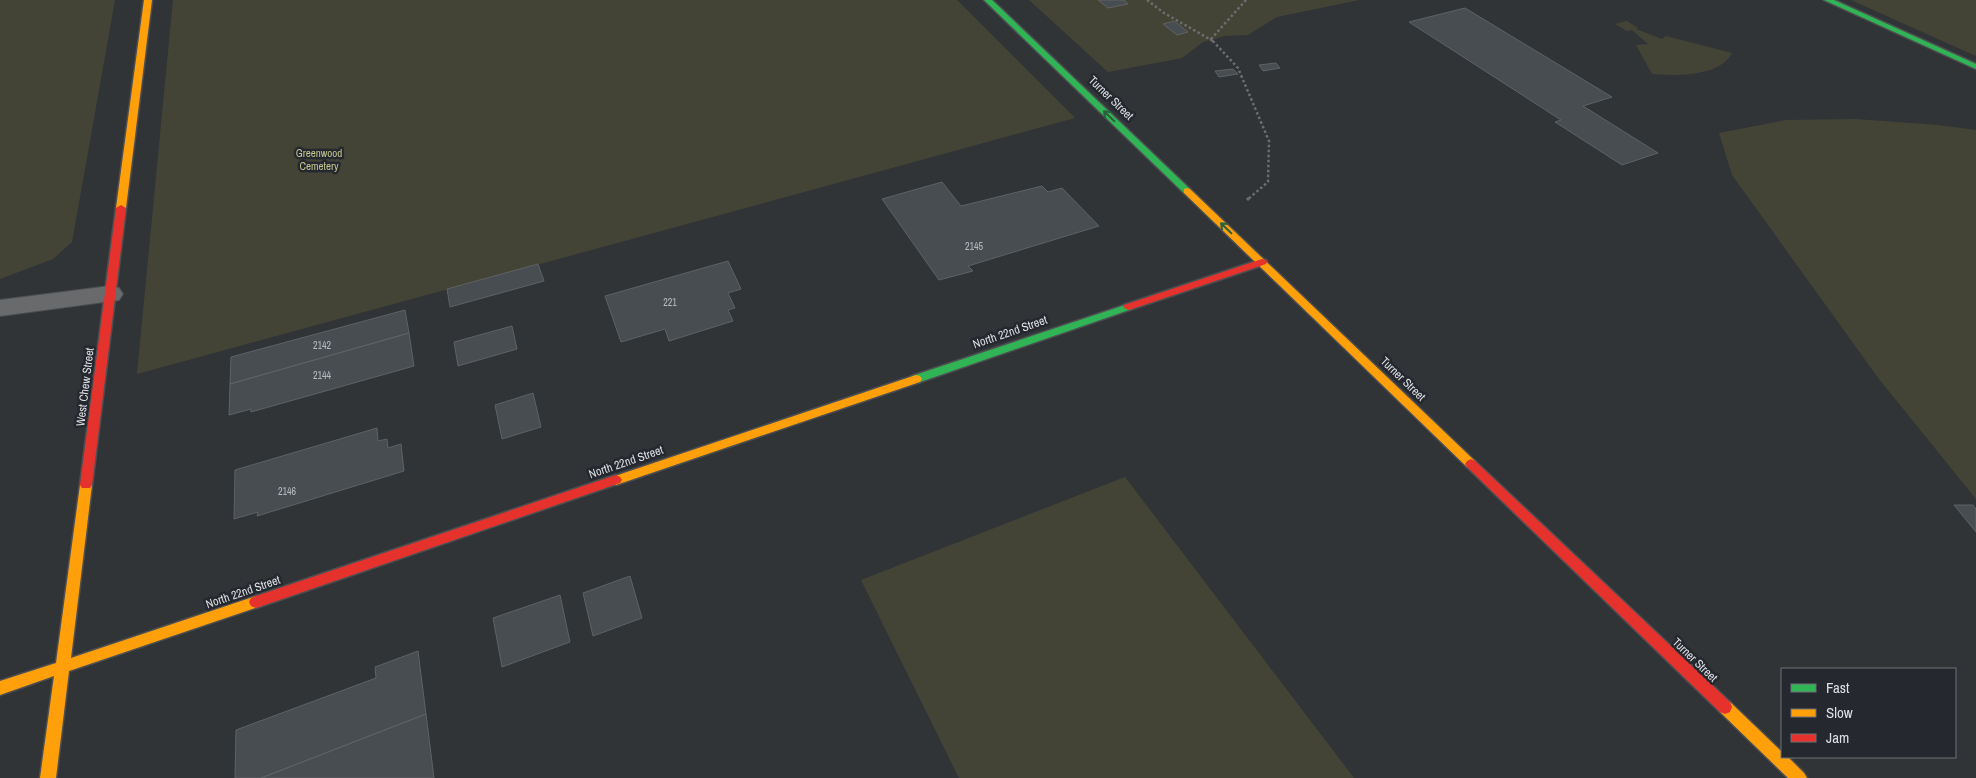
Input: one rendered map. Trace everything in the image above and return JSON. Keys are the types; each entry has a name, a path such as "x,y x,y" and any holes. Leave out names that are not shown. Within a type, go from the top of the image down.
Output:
{"street":[{"name":"West Chew Street","path":"48,778 148,0"},
{"name":"Turner Street","path":"988,0 1798,778"},
{"path":"1828,0 1976,67"},
{"name":"North 22nd Street","path":"0,688 1262,262"},
{"path":"0,308 110,294"}],"path":[{"path":"1148,0 1164,13 1214,42 1238,68 1270,140 1268,182 1246,201"},
{"path":"1214,42 1212,39 1246,0"}],"green space":[{"path":"0,0 115,0 72,242 53,259 0,279"},
{"name":"Greenwood Cemetery","path":"173,0 957,0 1075,118 137,374"},
{"path":"1029,0 1359,0 1277,17 1248,35 1225,36 1203,42 1182,58 1108,72"},
{"path":"1851,0 1976,0 1976,56"},
{"path":"1627,21 1638,28 1636,29 1662,39 1666,36 1732,53 1718,67 1707,71 1684,75 1652,74 1636,45 1648,44 1632,30 1627,31 1615,24"},
{"path":"1856,119 1938,125 1976,130 1976,499 1879,379 1732,175 1719,133 1786,120"},
{"path":"1125,477 1354,778 959,778 861,580"}],"building":[{"path":"1098,0 1124,0 1128,4 1108,8"},
{"path":"1465,8 1612,97 1583,106 1658,153 1622,165 1555,122 1561,120 1409,22"},
{"path":"1174,21 1188,32 1177,35 1163,24"},
{"path":"1276,63 1280,68 1263,71 1259,65"},
{"path":"1233,69 1238,74 1219,77 1215,71"},
{"path":"942,182 961,206 1042,186 1048,192 1062,188 1099,226 968,266 973,271 939,280 882,199"},
{"path":"728,261 741,289 728,293 735,308 728,310 733,321 669,341 665,329 621,342 605,296"},
{"path":"538,264 544,281 450,307 447,289"},
{"path":"405,310 409,333 230,384 231,357"},
{"path":"512,326 517,349 458,366 454,342"},
{"path":"409,333 414,366 251,412 251,409 229,415 230,384"},
{"path":"533,393 541,427 502,439 495,405"},
{"path":"377,428 378,441 387,439 388,448 401,444 404,471 257,516 258,512 234,519 235,470"},
{"path":"1954,505 1973,505 1976,509 1976,532"},
{"path":"630,576 642,618 593,636 583,593"},
{"path":"560,595 570,642 502,667 493,618"},
{"path":"418,651 426,714 261,778 235,778 236,730 376,678 375,667"},
{"path":"426,714 434,778 261,778"}],"traffic: fast":[{"path":"988,0 1187,191"},
{"path":"1828,0 1976,67"},
{"path":"916,379 1128,307"}],"traffic: slow":[{"path":"121,208 148,0"},
{"path":"1187,191 1471,464"},
{"path":"616,480 916,379"},
{"path":"48,778 86,485"},
{"path":"0,688 256,602"},
{"path":"1725,707 1799,778"}],"traffic: jam":[{"path":"86,485 121,208"},
{"path":"1128,307 1262,262"},
{"path":"1471,464 1725,707"},
{"path":"256,602 616,480"}]}
